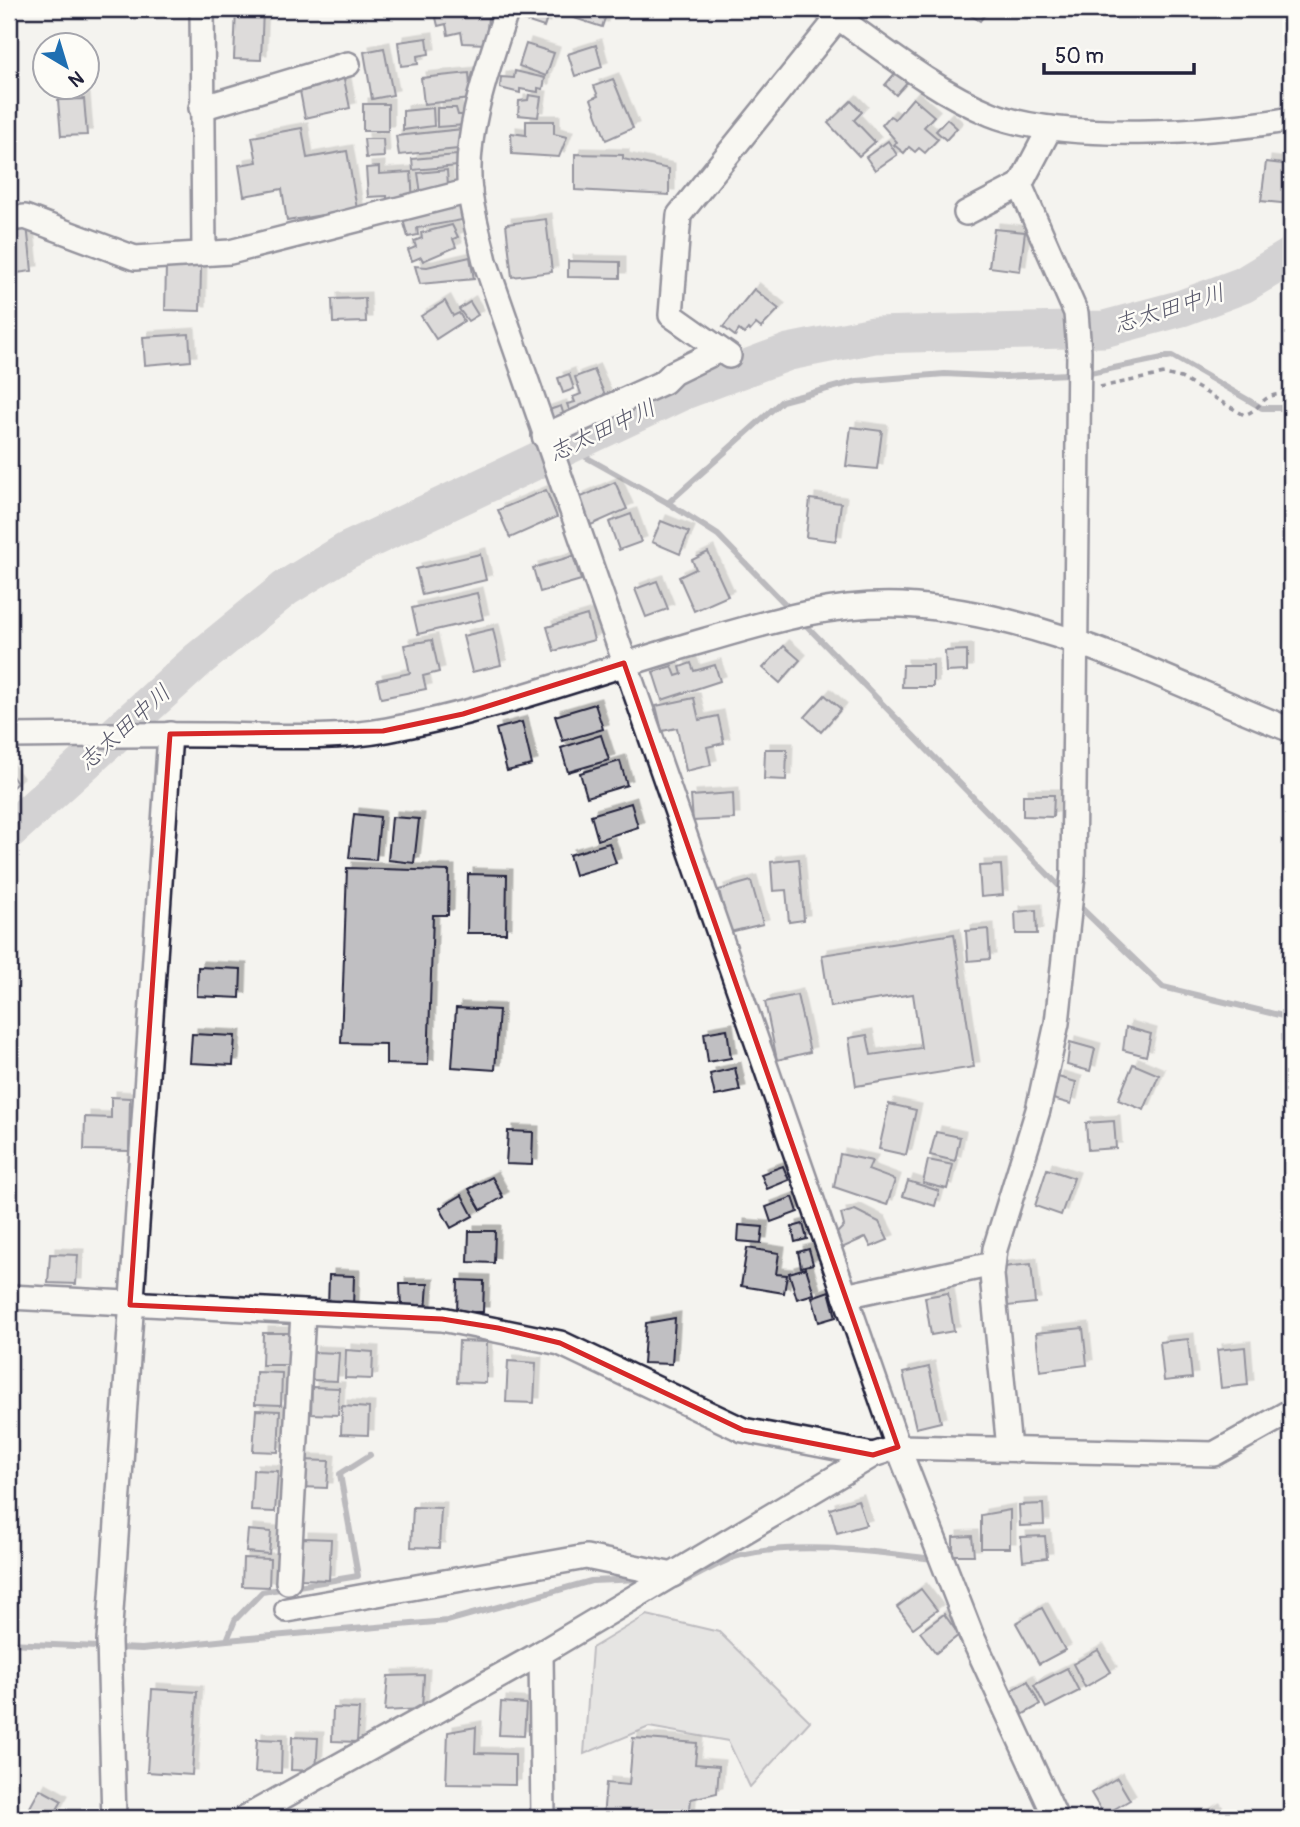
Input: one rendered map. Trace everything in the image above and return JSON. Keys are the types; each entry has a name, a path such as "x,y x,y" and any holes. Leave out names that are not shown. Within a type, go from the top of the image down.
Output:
{"street":[{"path":"202,9 204,253"},
{"path":"507,9 481,91 473,131 470,191 485,261 898,1447 971,1634 1056,1818"},
{"path":"546,440 664,382 673,373 724,353 671,315 679,215 836,11 939,87 992,115 1050,128 1136,131 1245,128 1291,119"},
{"path":"201,107 348,64"},
{"path":"966,213 1020,185 1050,128"},
{"path":"1010,1449 993,1264 995,1249 1038,1110 1057,1023 1073,875 1073,640 1080,371 1076,313 1020,185"},
{"path":"9,219 25,216 135,258 230,252 470,191"},
{"path":"9,736 305,736 383,731 463,714 624,663 785,617 846,606 901,605 971,612 1073,640 1291,730"},
{"path":"114,1818 110,1647 170,734"},
{"path":"845,1296 993,1264"},
{"path":"9,1297 442,1319 560,1343 743,1430 873,1455"},
{"path":"288,1582 303,1313"},
{"path":"245,1818 541,1653 873,1455 898,1447 1214,1454 1291,1411"},
{"path":"287,1610 586,1557 663,1581"},
{"path":"541,1653 543,1818"}],"path":[{"path":"1080,371 1164,374 1181,378 1244,415 1253,412 1262,399 1275,393 1291,394"}],"highlighted area":[{"path":"624,663 898,1447 873,1455 743,1430 560,1343 498,1328 442,1319 130,1305 170,734 383,731 463,714"}],"shaded area":[{"path":"647,1615 719,1632 810,1721 750,1787 728,1741 649,1727 584,1754 592,1648"}],"building":[{"path":"236,9 263,9 261,60 234,59"},
{"path":"434,9 456,9 457,14 488,16 486,44 463,43 461,32 448,35 446,24 438,26"},
{"path":"520,9 550,9 544,27 516,18"},
{"path":"557,9 608,9 602,27 556,12"},
{"path":"960,9 989,9 980,21"},
{"path":"427,38 429,54 417,56 418,64 401,66 398,42"},
{"path":"526,44 554,53 546,76 519,66"},
{"path":"596,45 602,67 575,76 568,54"},
{"path":"384,48 393,95 372,99 364,52"},
{"path":"515,71 545,78 543,89 538,88 538,92 520,89 520,93 500,88 501,77 514,78"},
{"path":"897,71 908,81 896,95 885,85"},
{"path":"469,73 471,99 424,104 421,78"},
{"path":"343,74 350,108 305,118 300,91 318,87 323,79"},
{"path":"613,79 633,128 606,140 591,99 598,96 594,86"},
{"path":"529,95 541,97 538,117 518,115 519,101 528,100"},
{"path":"913,98 934,116 924,127 938,139 925,153 919,148 915,152 909,147 904,153 894,145 897,142 882,125 890,116 895,119"},
{"path":"851,101 862,112 854,120 875,142 859,156 828,123"},
{"path":"58,102 84,102 87,135 61,136"},
{"path":"363,104 388,104 388,131 363,131"},
{"path":"433,108 434,126 403,130 403,111"},
{"path":"437,108 456,108 458,115 466,115 466,125 437,127"},
{"path":"947,119 957,128 946,140 936,131"},
{"path":"526,121 554,121 554,134 567,137 559,157 512,154 511,133 526,135"},
{"path":"302,128 307,158 347,151 357,209 287,221 282,189 244,196 239,165 257,162 252,137"},
{"path":"463,129 458,149 399,155 396,136"},
{"path":"364,139 383,139 384,157 366,158"},
{"path":"888,141 897,155 875,170 866,157"},
{"path":"575,154 623,155 623,159 669,169 669,195 575,190"},
{"path":"457,155 458,166 413,170 412,159"},
{"path":"1266,162 1291,165 1291,204 1261,201"},
{"path":"379,167 379,174 411,172 413,202 387,204 387,196 368,197 366,168"},
{"path":"447,170 448,186 439,187 440,192 421,194 418,173"},
{"path":"460,204 462,220 417,228 418,235 408,237 401,213"},
{"path":"546,219 552,272 512,277 506,224"},
{"path":"27,225 32,271 9,274 9,227"},
{"path":"452,225 458,237 453,239 456,247 423,261 421,257 412,261 408,250 416,247 414,241 422,238 421,233"},
{"path":"994,229 1025,232 1020,271 989,267"},
{"path":"470,257 474,279 420,284 415,266 427,267"},
{"path":"568,261 620,262 620,278 568,277"},
{"path":"166,266 201,267 200,311 165,310"},
{"path":"754,289 779,309 761,328 756,324 744,334 739,330 735,336 723,327"},
{"path":"365,298 366,322 333,323 332,299"},
{"path":"445,301 453,316 459,313 464,321 436,339 421,316"},
{"path":"470,302 478,315 468,321 459,309"},
{"path":"189,334 191,361 145,365 143,337"},
{"path":"594,370 609,404 572,417 567,404 575,402 573,397 581,394 575,377"},
{"path":"569,374 574,389 563,393 558,378"},
{"path":"561,406 566,422 551,427 546,411"},
{"path":"851,427 882,431 877,469 846,466"},
{"path":"615,482 627,509 591,525 579,498"},
{"path":"546,490 557,517 510,538 498,510"},
{"path":"810,499 841,503 836,541 806,537"},
{"path":"631,514 641,542 619,550 609,522"},
{"path":"661,521 689,532 680,554 652,542"},
{"path":"708,552 728,596 694,611 679,577 696,569 692,560"},
{"path":"480,554 486,580 422,595 416,569"},
{"path":"573,556 581,580 540,592 533,568"},
{"path":"657,581 668,609 646,617 635,589"},
{"path":"477,593 483,619 418,634 412,608"},
{"path":"587,615 594,640 554,651 547,627"},
{"path":"493,629 501,665 472,672 463,636"},
{"path":"432,640 439,672 423,676 426,689 381,698 377,680 410,673 404,645"},
{"path":"784,646 800,660 780,683 763,668"},
{"path":"967,650 967,671 946,672 945,651"},
{"path":"691,663 694,671 715,665 720,681 662,700 653,672 672,666 676,676 682,674 680,667"},
{"path":"903,665 933,665 933,687 902,687"},
{"path":"825,695 841,709 821,732 805,717"},
{"path":"694,698 699,720 718,716 724,743 707,747 711,765 686,771 677,728 662,731 656,706"},
{"path":"595,704 603,729 563,741 555,716"},
{"path":"522,722 532,765 507,771 496,729"},
{"path":"601,735 609,760 568,772 561,748"},
{"path":"765,749 787,749 786,780 764,779"},
{"path":"620,761 627,785 587,797 580,773"},
{"path":"9,772 17,783 9,790"},
{"path":"733,793 734,819 693,821 691,796"},
{"path":"1023,795 1054,795 1053,817 1023,816"},
{"path":"631,803 638,827 598,840 591,815"},
{"path":"354,814 380,817 376,860 349,858"},
{"path":"392,817 419,819 414,863 388,860"},
{"path":"609,843 616,863 575,875 569,855"},
{"path":"799,859 804,920 789,922 786,890 773,891 771,862"},
{"path":"1001,865 1003,895 981,897 979,866"},
{"path":"347,868 449,871 448,915 433,915 428,1065 386,1064 386,1044 341,1043"},
{"path":"468,874 507,875 506,933 467,933"},
{"path":"751,881 763,924 730,932 719,890"},
{"path":"1036,910 1037,934 1016,934 1015,912"},
{"path":"988,929 990,959 968,961 966,931"},
{"path":"954,934 974,1067 856,1086 849,1038 867,1035 871,1055 921,1048 913,994 830,1007 822,955"},
{"path":"198,967 241,969 240,998 197,996"},
{"path":"797,995 810,1052 777,1060 765,1002"},
{"path":"456,1008 499,1010 495,1070 452,1067"},
{"path":"1126,1027 1151,1034 1146,1056 1123,1050"},
{"path":"727,1029 731,1058 708,1062 704,1033"},
{"path":"192,1034 235,1036 233,1065 190,1063"},
{"path":"1070,1042 1095,1049 1090,1071 1067,1065"},
{"path":"1133,1064 1159,1075 1144,1110 1118,1100"},
{"path":"735,1068 740,1091 715,1096 710,1074"},
{"path":"1058,1077 1076,1082 1071,1104 1053,1099"},
{"path":"111,1097 130,1098 129,1151 84,1150 85,1117 111,1118"},
{"path":"889,1104 916,1110 906,1155 879,1149"},
{"path":"1114,1121 1116,1148 1088,1150 1086,1123"},
{"path":"508,1131 533,1132 532,1165 506,1164"},
{"path":"936,1132 960,1137 955,1161 930,1155"},
{"path":"840,1154 872,1161 868,1170 895,1180 887,1205 834,1187"},
{"path":"928,1160 953,1165 947,1189 923,1183"},
{"path":"783,1166 789,1180 767,1189 761,1174"},
{"path":"1047,1169 1074,1178 1061,1215 1035,1206"},
{"path":"492,1177 503,1197 481,1210 469,1189"},
{"path":"908,1181 939,1191 935,1206 903,1196"},
{"path":"462,1195 473,1216 451,1228 440,1208"},
{"path":"793,1197 798,1212 771,1222 766,1207"},
{"path":"855,1210 879,1222 888,1240 871,1247 866,1237 842,1248 836,1234 844,1226 841,1214"},
{"path":"803,1224 807,1239 795,1242 792,1227"},
{"path":"739,1225 763,1227 761,1243 738,1241"},
{"path":"469,1231 495,1231 494,1263 468,1262"},
{"path":"747,1248 779,1253 776,1274 787,1275 784,1293 741,1286"},
{"path":"809,1249 813,1264 801,1267 798,1252"},
{"path":"50,1254 78,1255 76,1284 48,1283"},
{"path":"1031,1264 1035,1303 1008,1306 1004,1267"},
{"path":"806,1268 814,1294 797,1299 789,1273"},
{"path":"329,1275 354,1276 353,1307 328,1307"},
{"path":"458,1280 484,1281 483,1312 457,1312"},
{"path":"400,1284 428,1284 426,1311 401,1310"},
{"path":"829,1291 836,1317 819,1322 812,1297"},
{"path":"948,1293 954,1331 931,1335 925,1297"},
{"path":"675,1318 672,1364 643,1363 646,1323"},
{"path":"1083,1328 1087,1365 1040,1371 1036,1333"},
{"path":"263,1333 289,1333 288,1365 262,1365"},
{"path":"1188,1339 1192,1378 1164,1381 1160,1342"},
{"path":"459,1341 487,1342 486,1383 457,1382"},
{"path":"1245,1347 1248,1385 1221,1388 1217,1350"},
{"path":"346,1350 373,1352 372,1379 345,1378"},
{"path":"312,1352 339,1353 337,1381 311,1380"},
{"path":"508,1361 536,1363 534,1403 506,1402"},
{"path":"929,1367 941,1422 916,1428 903,1373"},
{"path":"256,1372 282,1373 281,1405 255,1404"},
{"path":"312,1387 339,1388 338,1415 311,1414"},
{"path":"342,1406 369,1408 368,1435 341,1434"},
{"path":"256,1410 280,1411 278,1452 253,1451"},
{"path":"301,1460 329,1461 327,1488 300,1487"},
{"path":"253,1470 278,1471 275,1512 251,1511"},
{"path":"858,1500 866,1525 837,1533 830,1509"},
{"path":"1043,1504 1044,1525 1020,1526 1019,1505"},
{"path":"413,1507 441,1508 439,1548 411,1547"},
{"path":"1010,1510 1010,1548 981,1548 981,1515"},
{"path":"248,1530 271,1532 269,1554 246,1552"},
{"path":"972,1536 974,1555 953,1555 953,1537"},
{"path":"1045,1536 1047,1558 1023,1561 1021,1537"},
{"path":"303,1538 331,1539 329,1580 301,1579"},
{"path":"243,1558 270,1559 269,1587 242,1586"},
{"path":"921,1589 937,1610 913,1628 897,1607"},
{"path":"1042,1608 1065,1650 1039,1664 1016,1623"},
{"path":"944,1614 959,1635 936,1653 920,1632"},
{"path":"1098,1650 1111,1672 1085,1687 1073,1664"},
{"path":"1067,1668 1079,1691 1046,1708 1034,1685"},
{"path":"424,1675 422,1709 385,1711 388,1676"},
{"path":"1028,1681 1040,1705 1020,1716 1008,1692"},
{"path":"152,1689 197,1692 192,1775 147,1772"},
{"path":"501,1702 526,1704 524,1736 499,1735"},
{"path":"333,1708 359,1709 357,1742 332,1741"},
{"path":"476,1727 475,1753 515,1754 515,1785 446,1784 448,1732"},
{"path":"292,1737 318,1738 316,1771 291,1770"},
{"path":"633,1738 697,1743 695,1764 719,1766 717,1793 691,1799 689,1818 603,1818 606,1783 629,1785"},
{"path":"257,1739 282,1740 281,1773 255,1772"},
{"path":"1117,1778 1130,1800 1104,1815 1091,1793"},
{"path":"40,1789 62,1801 52,1818 24,1818"},
{"path":"1214,1809 1220,1818 1198,1818"}],"waterway":[{"name":"志太田中川","path":"9,831 199,659 286,588 346,551 682,392 789,352 874,335 1104,329 1182,308 1243,285 1291,256"},
{"path":"668,503 782,401 857,381 945,374 1005,377 1090,373 1172,356 1262,408 1291,408"},
{"path":"566,446 668,503 718,535 792,611"},
{"path":"802,621 1065,892"},
{"path":"1075,902 1163,987 1291,1018"},
{"path":"9,1643 142,1649 227,1640 235,1620 262,1592 358,1576 340,1474 370,1455"},
{"path":"673,1586 732,1558 765,1551 838,1549 934,1559"},
{"path":"227,1640 447,1621 591,1581 642,1579"}]}
